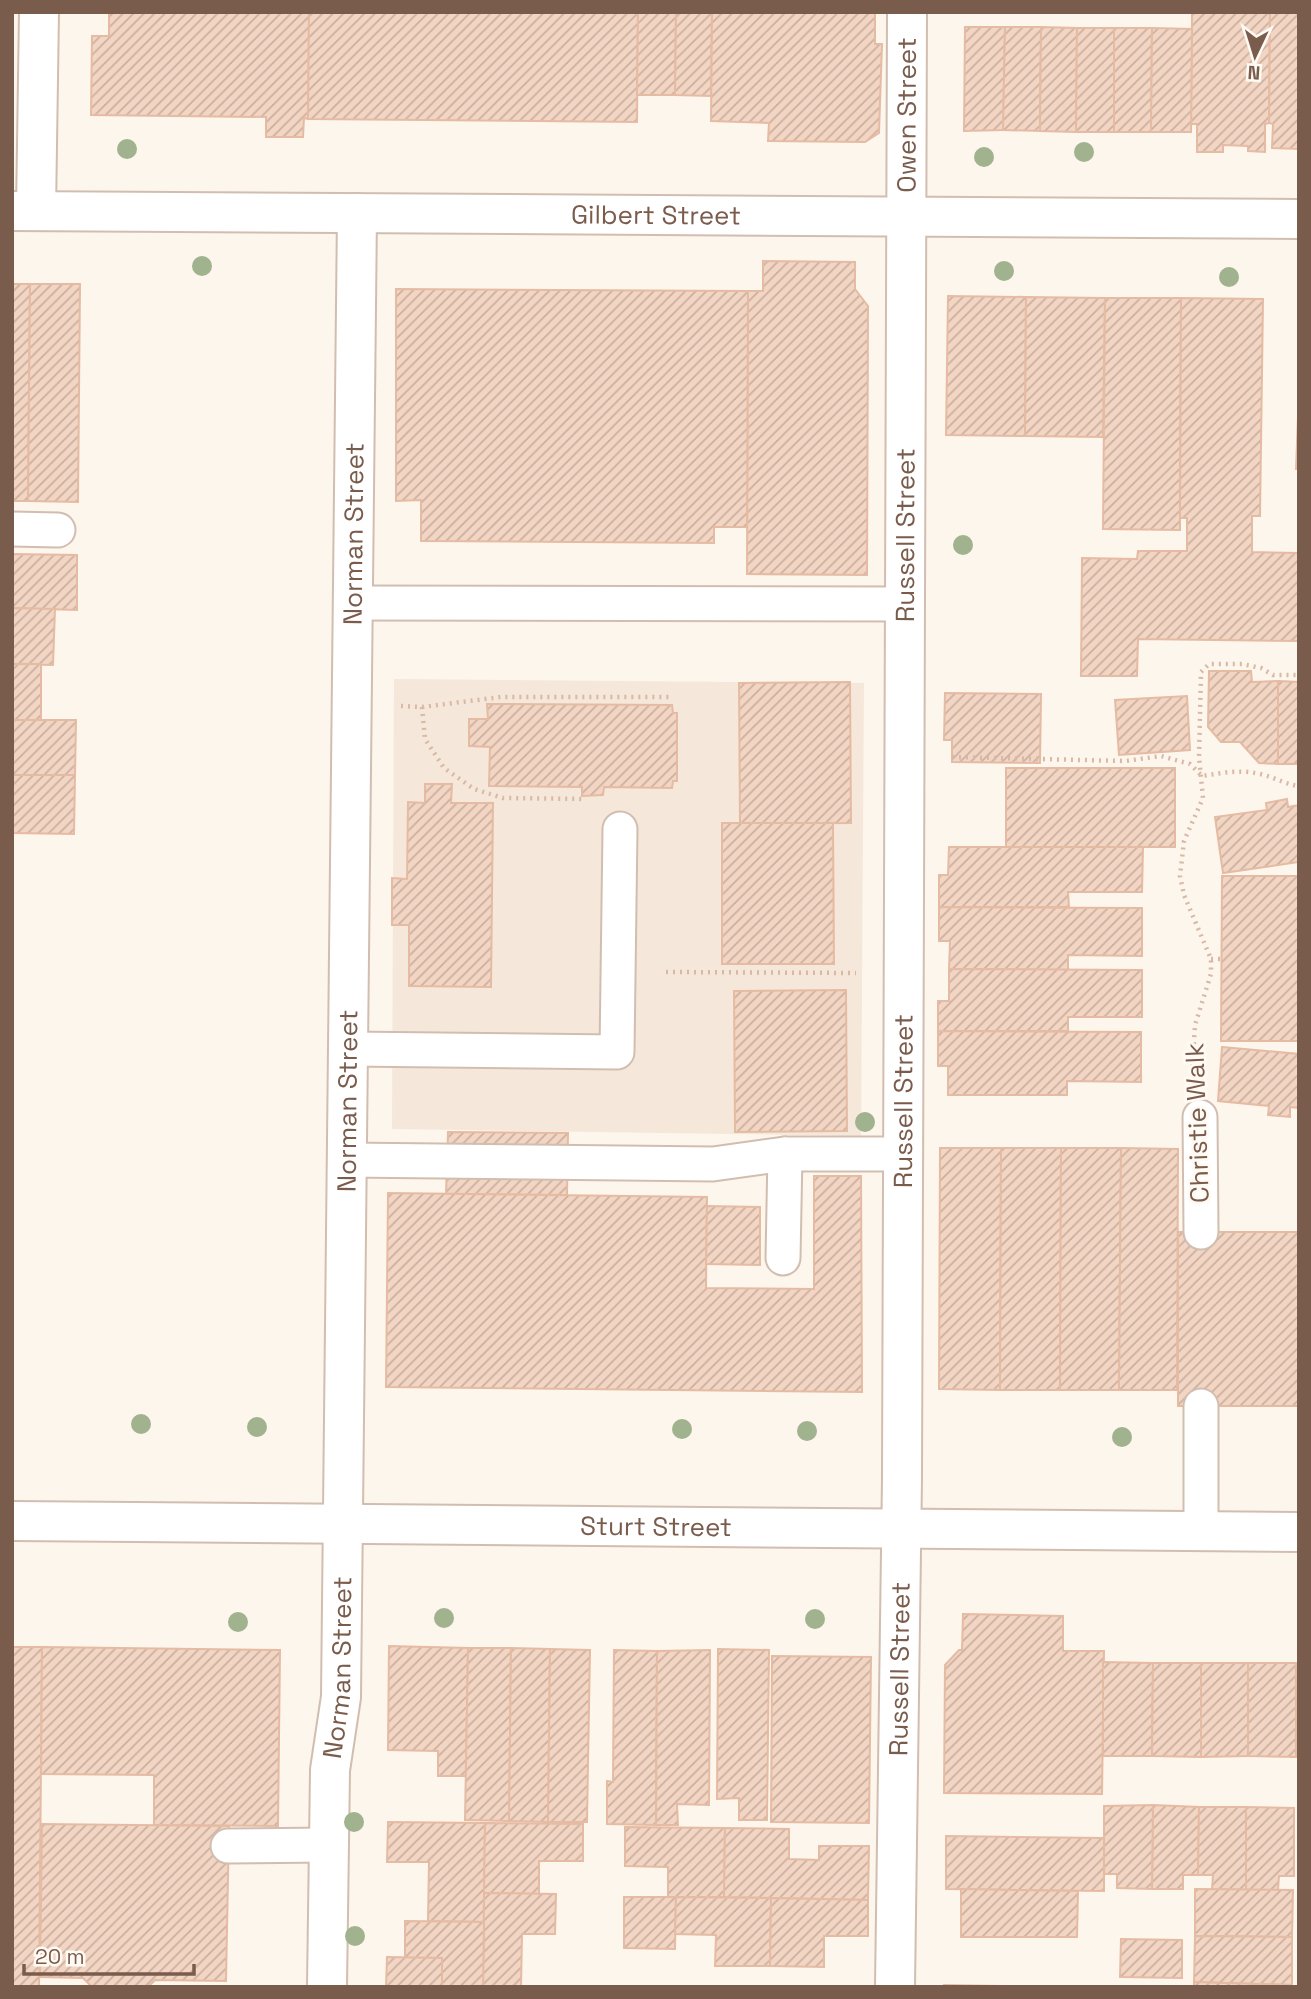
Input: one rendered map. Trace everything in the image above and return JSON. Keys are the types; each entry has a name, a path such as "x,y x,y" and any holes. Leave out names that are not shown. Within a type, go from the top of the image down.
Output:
{"street":[{"path":"24,211 39,12"},
{"name":"Owen Street","path":"905,216 907,12"},
{"name":"Gilbert Street","path":"24,211 1299,219"},
{"name":"Norman Street","path":"327,1987 330,1770 341,1697 357,213"},
{"name":"Russell Street","path":"895,1987 902,1529 905,216"},
{"name":"Sturt Street","path":"12,1521 1299,1532"}],"lane":[{"path":"12,529 58,530"},
{"path":"353,603 904,604"},
{"path":"348,1049 617,1052 620,830"},
{"name":"Christie Walk","path":"1200,1117 1201,1231"},
{"path":"783,1258 785,1154"},
{"path":"347,1160 713,1164 785,1154 903,1154"},
{"path":"1201,1406 1201,1531"},
{"path":"228,1846 329,1845"}],"path":[{"path":"1221,960 1211,959 1191,913 1180,876 1184,841 1203,798 1199,757 1201,672 1209,664 1242,664 1261,668 1273,676 1299,675"},
{"path":"396,705 422,707 501,697 672,697"},
{"path":"422,707 425,739 444,768 474,789 503,798 590,799"},
{"path":"951,757 1126,761 1161,756 1190,764 1202,776"},
{"path":"1202,776 1237,770 1262,774 1283,784 1299,786"},
{"name":"Christie Walk","path":"1200,1117 1200,1096 1193,1079 1191,1051 1195,1025 1211,974 1211,959"},
{"path":"618,972 858,973"}],"shaded area":[{"path":"394,679 864,683 861,1136 392,1129"}],"building":[{"path":"109,12 309,12 308,119 304,118 303,137 266,137 266,117 91,115 92,36 109,36"},
{"path":"309,12 638,12 637,122 308,119"},
{"path":"638,12 676,12 675,95 637,95"},
{"path":"676,12 712,12 711,96 675,95"},
{"path":"712,12 875,12 875,44 882,44 879,133 865,142 768,141 769,123 711,121"},
{"path":"1192,12 1270,12 1269,123 1265,124 1265,152 1248,151 1248,146 1223,145 1223,152 1197,152 1197,124 1191,124"},
{"path":"1270,12 1299,12 1299,149 1272,148 1273,124 1269,123"},
{"path":"965,27 1005,27 1003,130 964,131"},
{"path":"1005,27 1041,27 1040,131 1003,130"},
{"path":"1041,27 1077,28 1076,132 1040,131"},
{"path":"1077,28 1114,28 1114,132 1076,132"},
{"path":"1114,28 1152,28 1151,132 1114,132"},
{"path":"1152,28 1192,29 1191,132 1151,132"},
{"path":"763,261 855,262 855,289 868,306 867,575 747,574 748,291 763,291"},
{"path":"12,284 30,284 28,501 12,501"},
{"path":"30,284 80,284 78,502 28,501"},
{"path":"396,289 748,291 747,527 714,527 714,543 421,541 421,500 396,501"},
{"path":"948,296 1026,297 1025,436 946,435"},
{"path":"1026,297 1105,298 1103,437 1025,436"},
{"path":"1105,298 1181,298 1180,530 1103,529"},
{"path":"1181,298 1263,299 1260,516 1252,516 1252,552 1299,553 1299,641 1138,639 1137,676 1081,676 1082,558 1137,559 1138,551 1187,551 1187,518 1180,518"},
{"path":"1299,390 1299,469 1296,469"},
{"path":"12,554 77,555 77,610 12,608"},
{"path":"12,608 55,609 53,665 12,664"},
{"path":"12,664 41,664 41,720 12,720"},
{"path":"1209,671 1251,671 1252,682 1278,681 1278,764 1259,763 1240,742 1221,742 1208,727"},
{"path":"1278,681 1299,682 1299,764 1278,764"},
{"path":"850,682 851,823 740,824 739,683"},
{"path":"945,693 1041,694 1040,763 952,762 952,740 944,740"},
{"path":"1187,696 1190,750 1119,755 1115,700"},
{"path":"487,704 672,705 673,713 677,713 677,781 673,781 672,788 604,787 603,795 582,796 582,787 489,786 490,747 469,746 469,719 488,719"},
{"path":"12,720 76,720 75,775 12,775"},
{"path":"1006,768 1175,768 1175,847 1006,847"},
{"path":"12,775 75,775 74,834 12,833"},
{"path":"425,784 452,784 451,803 493,803 491,987 409,986 409,925 392,925 392,878 407,879 408,802 425,803"},
{"path":"1287,799 1288,807 1299,805 1299,862 1223,873 1215,817 1267,810 1266,803"},
{"path":"722,823 833,823 834,964 722,964"},
{"path":"949,847 1143,847 1142,892 1068,892 1069,907 939,907 939,875 948,875"},
{"path":"1222,876 1299,876 1299,1041 1221,1041"},
{"path":"939,907 1142,908 1142,956 1068,955 1068,970 949,969 950,941 939,941"},
{"path":"949,969 1142,970 1142,1017 1068,1017 1068,1031 938,1031 938,1001 949,1001"},
{"path":"846,990 847,1131 735,1132 734,991"},
{"path":"938,1031 1141,1032 1141,1082 1067,1081 1067,1095 948,1095 948,1066 938,1066"},
{"path":"1222,1047 1299,1054 1299,1108 1290,1107 1290,1117 1268,1115 1269,1106 1218,1101"},
{"path":"448,1132 568,1133 567,1195 446,1194"},
{"path":"940,1148 1001,1148 1000,1390 939,1389"},
{"path":"1001,1148 1061,1148 1060,1390 1000,1390"},
{"path":"1061,1148 1121,1148 1119,1390 1060,1390"},
{"path":"1121,1148 1178,1149 1177,1390 1119,1390"},
{"path":"814,1176 861,1176 862,1392 386,1387 388,1193 707,1197 706,1288 814,1289"},
{"path":"707,1206 760,1207 760,1265 706,1264"},
{"path":"1178,1232 1299,1232 1299,1406 1178,1406"},
{"path":"963,1614 1063,1616 1063,1651 1104,1651 1102,1794 944,1793 945,1665 962,1650"},
{"path":"389,1646 468,1648 466,1776 438,1776 438,1751 388,1750"},
{"path":"12,1647 42,1647 39,1987 12,1987"},
{"path":"42,1647 280,1650 278,1826 154,1825 154,1775 41,1774"},
{"path":"468,1648 511,1648 509,1821 465,1820"},
{"path":"511,1648 550,1649 548,1822 509,1821"},
{"path":"550,1649 590,1650 587,1822 548,1822"},
{"path":"718,1649 769,1650 767,1820 739,1820 739,1798 717,1799"},
{"path":"614,1650 657,1651 656,1825 607,1824 607,1781 613,1782"},
{"path":"710,1650 709,1805 677,1804 678,1825 656,1825 657,1651"},
{"path":"772,1656 871,1657 869,1823 771,1822"},
{"path":"1103,1662 1153,1663 1152,1756 1103,1756"},
{"path":"1153,1663 1201,1663 1201,1757 1152,1756"},
{"path":"1201,1663 1248,1663 1248,1756 1201,1757"},
{"path":"1248,1663 1296,1663 1296,1757 1248,1756"},
{"path":"1153,1805 1199,1807 1198,1875 1183,1875 1183,1889 1152,1889"},
{"path":"1153,1805 1152,1889 1117,1888 1117,1874 1104,1874 1104,1806"},
{"path":"1199,1807 1246,1807 1246,1890 1212,1889 1213,1875 1198,1875"},
{"path":"1246,1807 1294,1808 1294,1876 1279,1876 1278,1890 1246,1890"},
{"path":"388,1822 485,1823 484,1922 428,1921 429,1862 387,1862"},
{"path":"485,1823 583,1824 583,1861 539,1861 539,1894 484,1893"},
{"path":"42,1824 229,1826 226,1981 155,1980 148,1987 92,1987 83,1978 40,1977"},
{"path":"625,1827 725,1828 724,1897 668,1897 668,1867 625,1866"},
{"path":"725,1828 789,1829 789,1859 819,1860 819,1846 869,1846 868,1900 724,1897"},
{"path":"946,1836 1104,1838 1104,1891 946,1889"},
{"path":"961,1889 1078,1891 1077,1937 961,1937"},
{"path":"1195,1889 1293,1890 1292,1937 1195,1936"},
{"path":"484,1893 556,1894 555,1934 522,1934 521,1987 483,1987"},
{"path":"624,1897 676,1897 675,1949 624,1948"},
{"path":"676,1897 771,1898 770,1966 715,1966 716,1935 675,1934"},
{"path":"771,1898 868,1900 868,1936 824,1936 824,1967 770,1966"},
{"path":"405,1921 484,1922 483,1987 442,1987 442,1958 405,1958"},
{"path":"1195,1936 1292,1937 1292,1985 1194,1982"},
{"path":"1121,1939 1182,1940 1182,1978 1120,1977"},
{"path":"387,1957 442,1958 442,1987 386,1987"},
{"path":"1194,1982 1292,1985 1292,1987 1194,1987"},
{"path":"944,1985 1063,1987 944,1987"}]}
